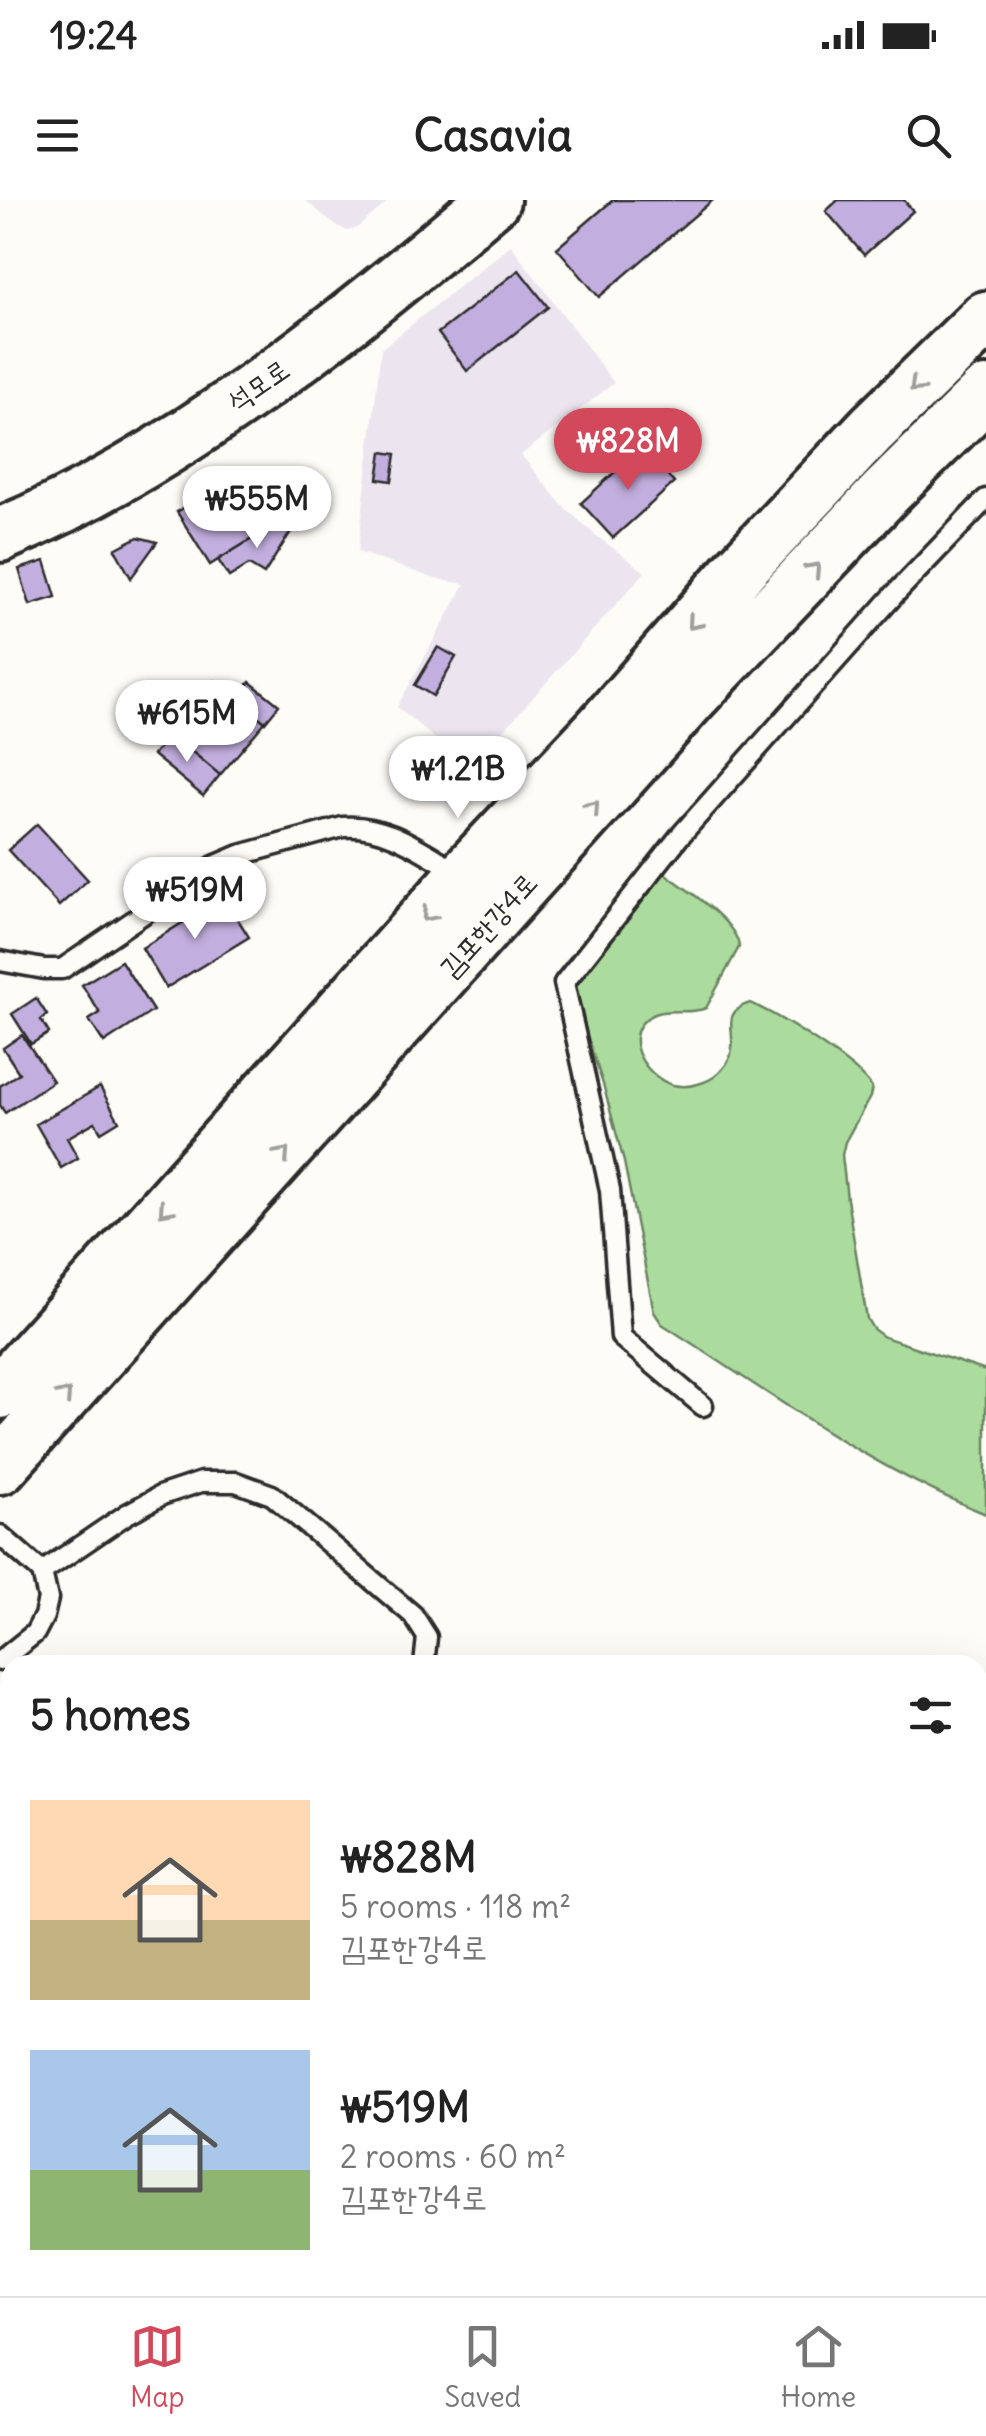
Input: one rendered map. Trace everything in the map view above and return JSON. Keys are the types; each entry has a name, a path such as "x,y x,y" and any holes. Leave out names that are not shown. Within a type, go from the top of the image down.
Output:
{"street":[{"name":"석모로","path":"0,535 104,484 246,395 413,268 493,200"},
{"name":"김포한강4로","path":"0,1392 464,875 600,730 756,552 872,429 986,318"},
{"name":"김포한강4로","path":"0,1467 694,694 885,492 986,392"}],"lane":[{"path":"702,1406 620,1337 610,1190 564,984 692,822 895,594 986,499"},
{"path":"0,961 62,969 214,866 240,855 343,827 374,828 464,875"},
{"path":"42,1572 162,1495 201,1482 236,1482 272,1496 413,1615 427,1637 425,1655"},
{"path":"0,1535 42,1572 48,1599 34,1633 7,1655"}],"shaded area":[{"path":"305,200 390,200 357,228 347,231"},
{"path":"511,245 614,383 521,455 562,505 645,572 470,768 397,707 465,584 436,579 358,552 381,349"}],"green space":[{"path":"653,870 663,872 708,906 729,927 739,947 706,1008 659,1012 646,1019 636,1037 640,1057 654,1075 673,1085 709,1080 729,1059 733,1016 750,1003 834,1054 872,1088 842,1155 867,1319 884,1337 986,1371 986,1514 901,1474 820,1427 662,1324 654,1312 624,1162 570,984"}],"building":[{"path":"613,200 713,200 599,297 557,248"},
{"path":"838,200 904,200 913,211 864,255 826,211"},
{"path":"519,270 548,307 467,371 438,333"},
{"path":"642,447 674,483 613,538 581,503"},
{"path":"382,452 396,454 392,481 378,479"},
{"path":"246,469 279,522 210,565 177,512"},
{"path":"279,522 292,530 264,574 249,565 229,577 218,560"},
{"path":"138,537 157,542 131,578 115,549"},
{"path":"45,561 56,597 30,605 19,569"},
{"path":"438,647 456,657 433,696 415,685"},
{"path":"215,681 265,722 220,775 171,734"},
{"path":"250,682 279,705 265,722 236,698"},
{"path":"171,734 220,775 203,796 153,755"},
{"path":"37,824 88,880 59,906 8,850"},
{"path":"224,897 249,937 166,988 142,948"},
{"path":"121,961 153,1011 104,1043 89,1020 100,1013 82,985"},
{"path":"36,998 47,1015 41,1020 49,1033 31,1044 12,1014"},
{"path":"22,1035 53,1081 5,1113 0,1105 0,1086 19,1073 3,1048"},
{"path":"100,1087 119,1121 101,1132 95,1122 67,1138 78,1158 61,1168 36,1124"}]}
